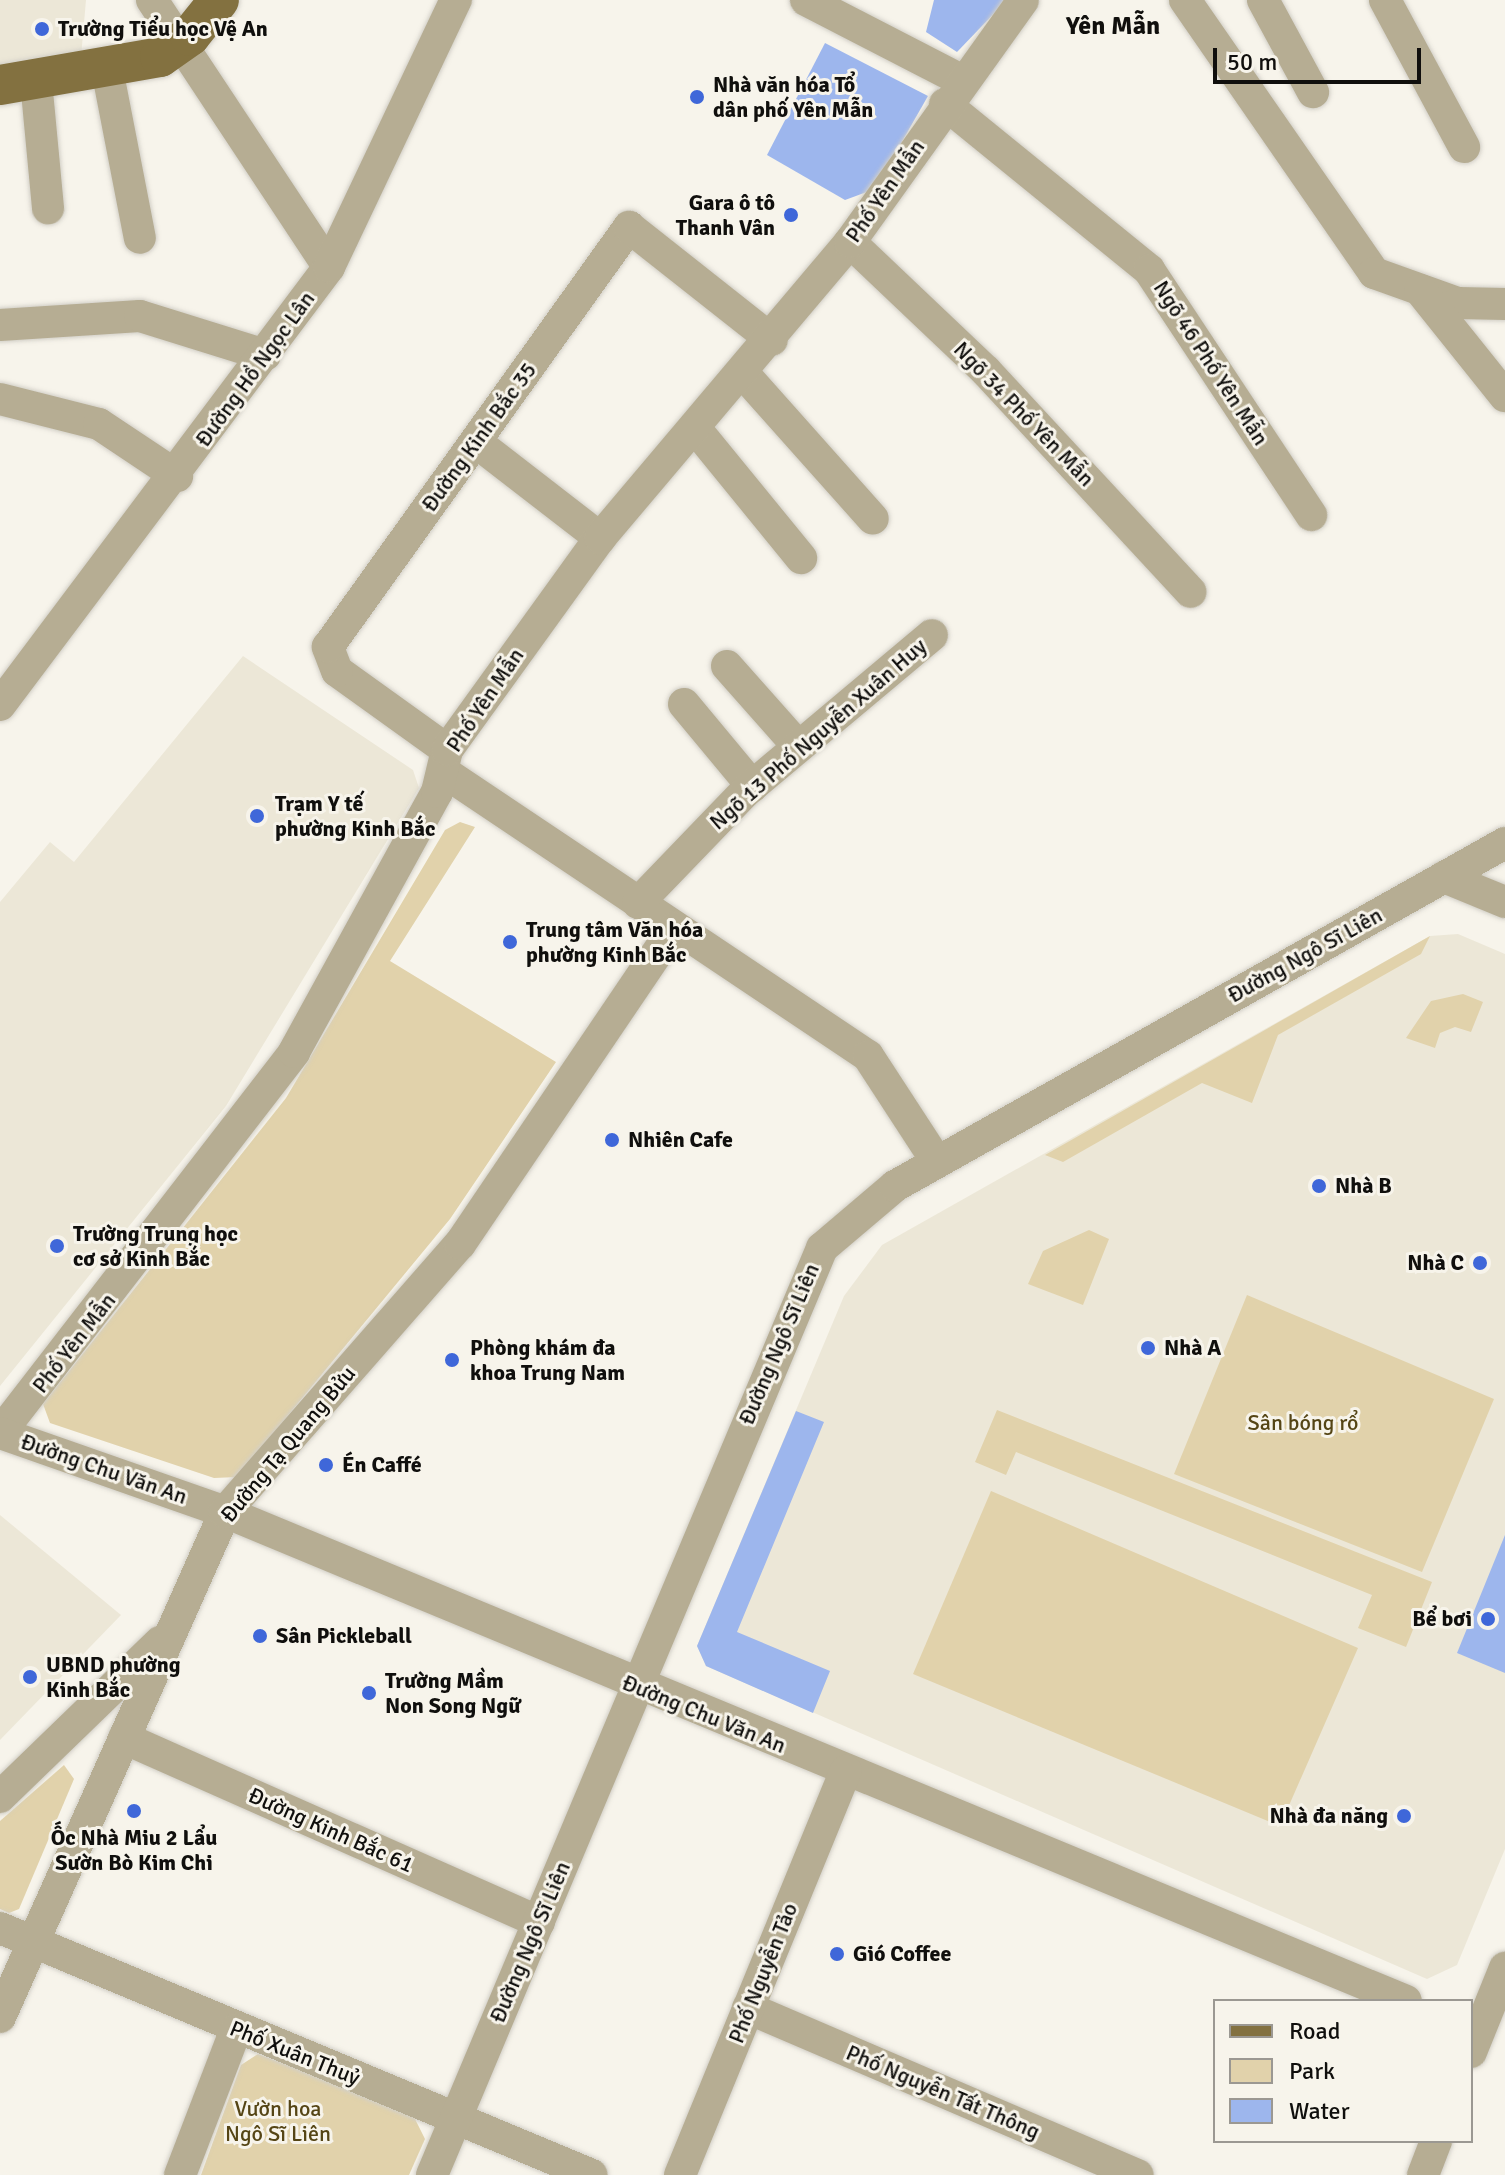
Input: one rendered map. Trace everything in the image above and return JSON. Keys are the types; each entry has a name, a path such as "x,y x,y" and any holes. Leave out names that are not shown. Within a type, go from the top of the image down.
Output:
{"main road":[{"path":"18,83 107,69 183,43 219,0"}],"street":[{"path":"152,0 329,267"},
{"name":"Đường Hồ Ngọc Lân","path":"0,705 177,476 329,267 456,0"},
{"name":"Ngõ 46 Phố Yên Mẫn","path":"806,0 954,93 1149,270 1311,515"},
{"name":"Phố Yên Mẫn","path":"0,1433 294,1052 446,761 600,538 772,340 850,242 1023,0"},
{"path":"1185,0 1374,273 1458,303 1505,304"},
{"path":"1263,0 1313,92"},
{"path":"1385,0 1464,147"},
{"path":"107,69 140,238"},
{"path":"18,83 48,208"},
{"name":"Đường Kinh Bắc 35","path":"446,761 337,671 328,647 629,227 772,340"},
{"name":"Ngõ 34 Phố Yên Mẫn","path":"850,242 986,371 1191,592"},
{"path":"1420,290 1505,396"},
{"path":"0,325 140,316 265,355"},
{"path":"743,373 873,519"},
{"path":"0,399 99,424 177,476"},
{"path":"695,428 801,558"},
{"path":"476,442 600,538"},
{"name":"Ngõ 13 Phố Nguyễn Xuân Huy","path":"638,903 752,786 932,635"},
{"path":"727,666 798,746"},
{"path":"684,704 752,786"},
{"path":"446,761 638,903 868,1056 937,1162"},
{"name":"Đường Ngô Sĩ Liên","path":"432,2175 639,1687 810,1265 850,1218 937,1162 1505,843"},
{"path":"1444,877 1505,902"},
{"name":"Đường Tạ Quang Bửu","path":"0,2017 225,1512 460,1244 674,928"},
{"name":"Đường Chu Văn An","path":"0,1433 225,1512 639,1687 1401,1999"},
{"path":"0,1797 171,1631"},
{"name":"Đường Kinh Bắc 61","path":"124,1738 539,1922"},
{"name":"Phố Nguyễn Tảo","path":"680,2175 846,1771"},
{"name":"Phố Xuân Thuỷ","path":"0,1928 32,1944 592,2175"},
{"path":"1481,2040 1505,1968"},
{"name":"Phố Nguyễn Tất Thông","path":"748,2008 1138,2175"},
{"path":"180,2175 236,2029"},
{"path":"1423,2175 1435,2143"}],"shaded area":[{"name":"Trường Tiểu học Vệ An","path":"0,0 86,0 81,57 0,67"},
{"path":"243,656 413,770 419,788 226,1106 0,1386 0,902 50,842 74,862"},
{"path":"1458,934 1505,954 1505,1849 1457,1965 1427,1979 706,1666 697,1646 844,1296 882,1245 1430,936"},
{"name":"UBND phường Kinh Bắc","path":"0,1515 121,1615 0,1740"}],"green space":[{"path":"460,822 475,827 390,961 556,1062 450,1219 237,1477 214,1478 50,1423 43,1404 286,1098 445,830"},
{"path":"1430,936 1421,954 1278,1035 1252,1103 1202,1083 1063,1162 1045,1155"},
{"path":"1463,994 1483,1002 1471,1032 1455,1027 1440,1033 1435,1048 1406,1038 1431,1001"},
{"path":"1089,1230 1109,1239 1083,1305 1028,1284 1043,1251"},
{"name":"Sân bóng rổ","path":"1247,1295 1494,1399 1422,1572 1174,1474"},
{"path":"997,1410 1432,1582 1406,1647 1358,1628 1372,1595 1016,1452 1006,1475 975,1462"},
{"path":"991,1491 1358,1648 1280,1826 913,1674"},
{"path":"64,1765 74,1779 19,1909 9,1913 0,1909 0,1821"},
{"name":"Vườn hoa Ngô Sĩ Liên","path":"258,2054 412,2113 425,2139 409,2175 201,2175 241,2065"}],"water":[{"path":"934,0 1007,0 957,52 926,32"},
{"path":"825,43 928,96 875,189 845,200 767,155"},
{"path":"796,1411 824,1422 737,1632 830,1671 813,1713 706,1666 697,1646"},
{"name":"Bể bơi","path":"1505,1535 1505,1673 1457,1653"}],"place":[{"name":"Trường Tiểu học Vệ An","path":"42,29"},
{"name":"Nhà văn hóa Tổ dân phố Yên Mẫn","path":"697,97"},
{"name":"Gara ô tô Thanh Vân","path":"791,215"},
{"name":"Trạm Y tế phường Kinh Bắc","path":"257,816"},
{"name":"Trung tâm Văn hóa phường Kinh Bắc","path":"510,942"},
{"name":"Nhiên Cafe","path":"612,1140"},
{"name":"Nhà B","path":"1319,1186"},
{"name":"Trường Trung học cơ sở Kinh Bắc","path":"57,1246"},
{"name":"Nhà C","path":"1480,1263"},
{"name":"Nhà A","path":"1148,1348"},
{"name":"Phòng khám đa khoa Trung Nam","path":"452,1360"},
{"name":"Én Caffé","path":"326,1465"},
{"name":"Bể bơi","path":"1488,1619"},
{"name":"Sân Pickleball","path":"260,1636"},
{"name":"UBND phường Kinh Bắc","path":"30,1677"},
{"name":"Trường Mầm Non Song Ngữ","path":"369,1693"},
{"name":"Ốc Nhà Miu 2 Lẩu Sườn Bò Kim Chi","path":"134,1811"},
{"name":"Nhà đa năng","path":"1404,1816"},
{"name":"Gió Coffee","path":"837,1954"}],"district":[{"name":"Yên Mẫn","path":"1113,27"}]}
